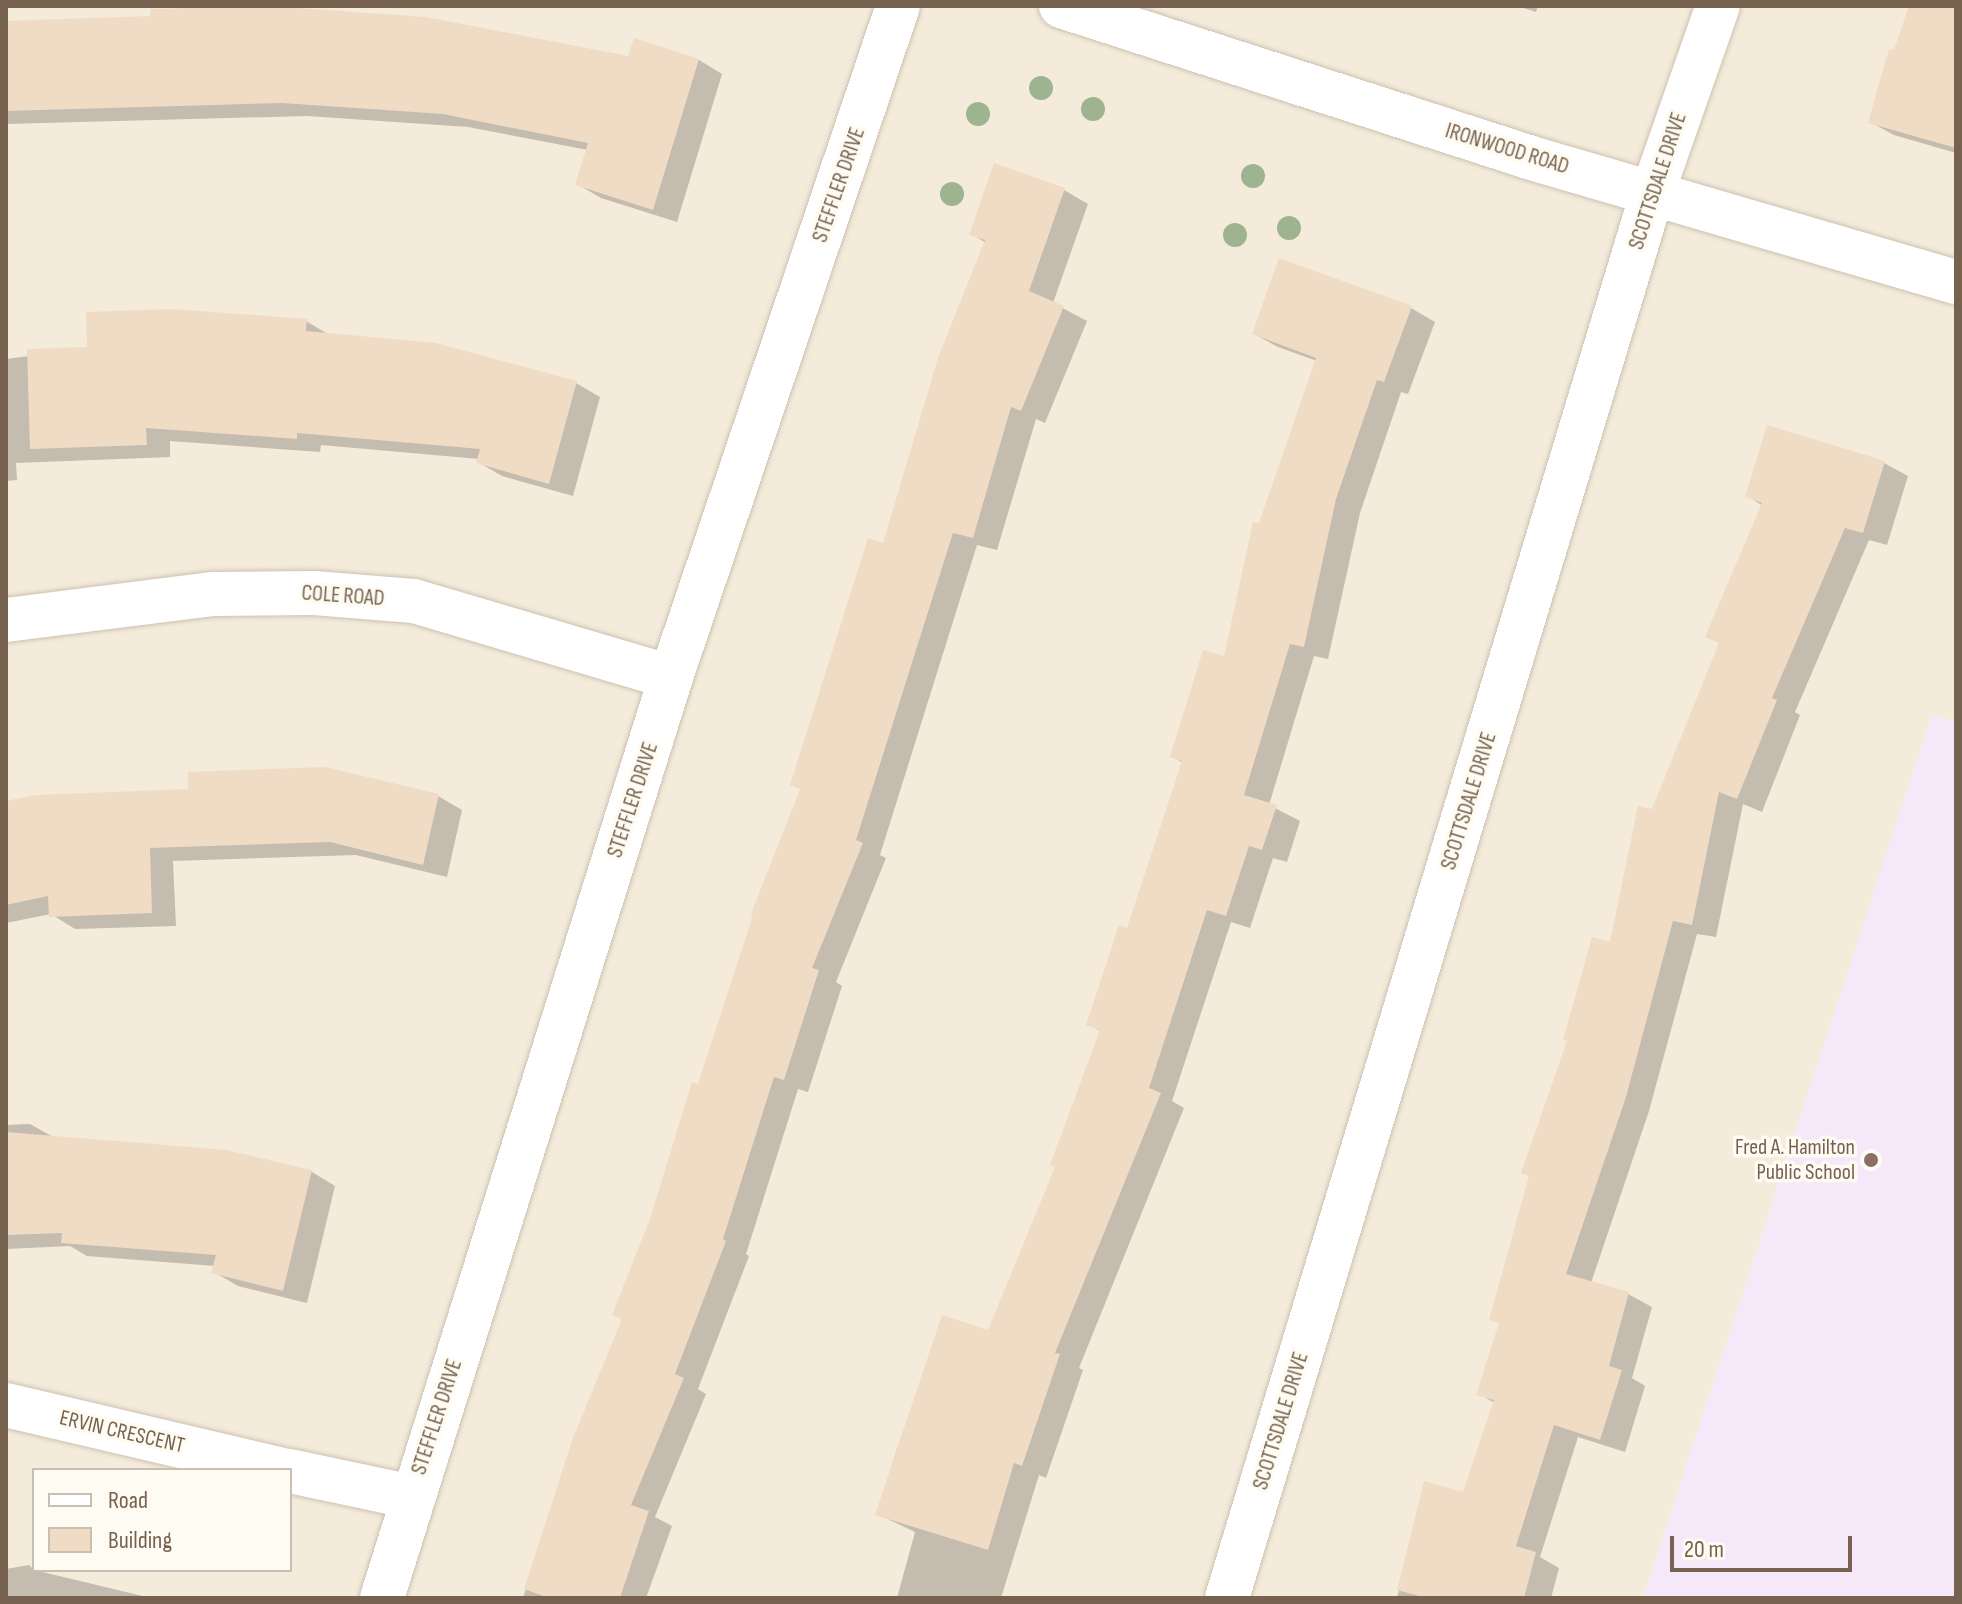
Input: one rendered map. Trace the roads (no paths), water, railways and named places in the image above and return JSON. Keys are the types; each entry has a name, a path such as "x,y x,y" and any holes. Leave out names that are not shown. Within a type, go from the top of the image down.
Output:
{"street":[{"name":"STEFFLER DRIVE","path":"382,1598 671,677 898,6"},
{"name":"IRONWOOD ROAD","path":"1061,6 1652,194 1956,282"},
{"name":"SCOTTSDALE DRIVE","path":"1227,1598 1652,194 1718,6"},
{"name":"COLE ROAD","path":"6,620 213,594 314,593 414,601 671,677"},
{"name":"ERVIN CRESCENT","path":"6,1405 274,1468"},
{"name":"ERVIN CRESCENT","path":"292,1472 412,1497"}],"place":[{"name":"Fred A. Hamilton Public School","path":"1871,1160"}]}
